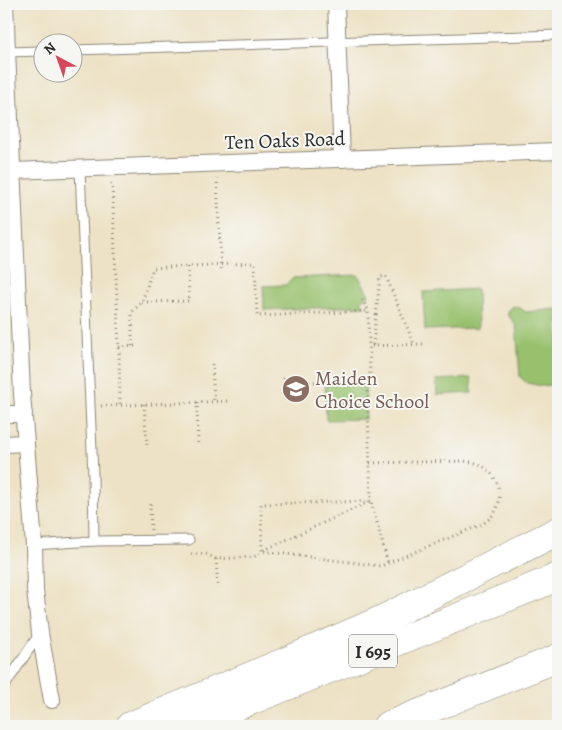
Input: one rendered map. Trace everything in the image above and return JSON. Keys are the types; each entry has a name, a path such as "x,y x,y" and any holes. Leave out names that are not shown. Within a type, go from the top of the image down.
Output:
{"highway":[{"path":"130,726 289,660 383,618 558,531"},
{"name":"I 695","path":"188,726 558,576"},
{"path":"387,726 558,658"}],"street":[{"path":"5,4 24,414 34,545 35,590 40,633 52,700"},
{"path":"336,4 342,159"},
{"name":"Ten Oaks Road","path":"12,171 558,151"},
{"path":"4,414 24,414"},
{"path":"4,444 26,443"}],"lane":[{"path":"82,50 558,35"},
{"path":"7,52 32,51"},
{"path":"80,169 94,541"},
{"path":"34,545 94,541 189,540"},
{"path":"4,687 40,633"}],"path":[{"path":"221,267 217,175 222,163"},
{"path":"111,168 120,405"},
{"path":"132,346 132,312 142,302 154,268 221,267 255,263 257,316 368,311"},
{"path":"142,302 189,300 188,266"},
{"path":"374,346 380,277 386,276 414,344"},
{"path":"362,300 368,308 370,374 367,380 371,501 388,563"},
{"path":"369,346 423,344"},
{"path":"119,347 137,346"},
{"path":"212,364 214,402"},
{"path":"284,378 284,383 367,380"},
{"path":"90,406 229,401"},
{"path":"197,402 198,442"},
{"path":"144,404 147,445"},
{"path":"262,550 381,566 483,524 497,509 500,501 497,482 483,466 475,463 463,461 370,463"},
{"path":"186,554 206,554 216,559 254,557 262,550 371,501"},
{"path":"262,550 261,504 371,501"},
{"path":"150,504 151,540"},
{"path":"216,559 218,589"}],"green space":[{"path":"358,275 369,295 361,301 364,306 264,310 263,286 286,285 292,278"},
{"path":"477,289 478,328 425,330 423,292"},
{"path":"513,306 526,312 558,309 558,384 542,386 527,383 520,377 516,325 508,315 508,311"},
{"path":"471,378 472,393 437,395 436,380"},
{"path":"365,383 366,419 326,420 325,384"}],"place":[{"name":"Maiden Choice School","path":"296,389"}]}
